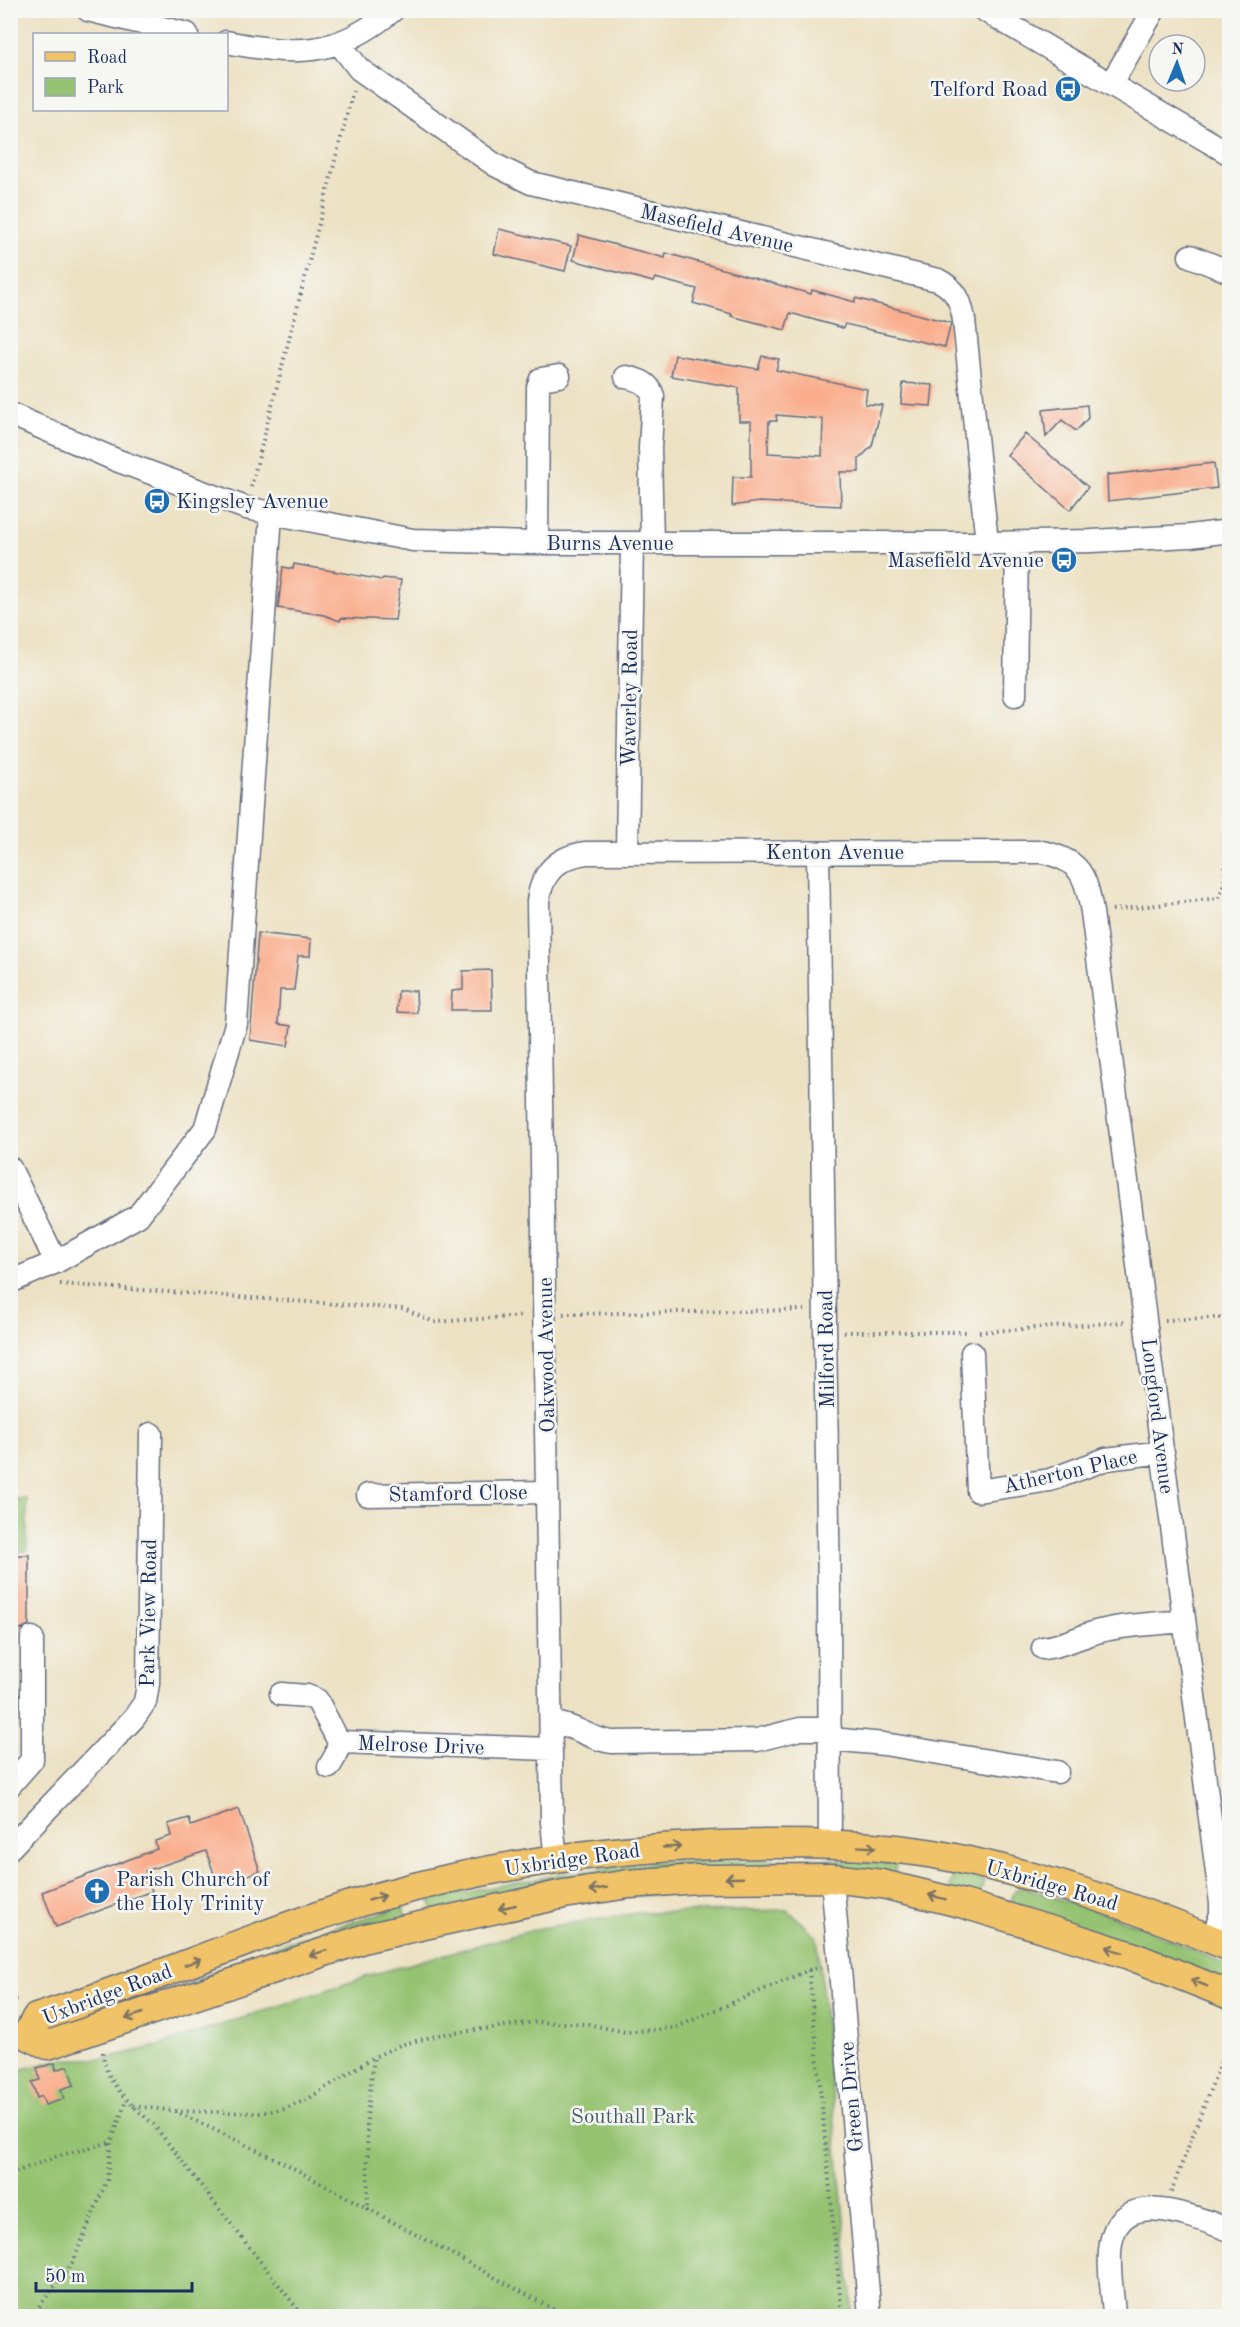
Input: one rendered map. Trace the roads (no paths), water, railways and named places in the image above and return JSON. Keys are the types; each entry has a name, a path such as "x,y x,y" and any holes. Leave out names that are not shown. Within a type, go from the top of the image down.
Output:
{"main road":[{"name":"Uxbridge Road","path":"1221,1943 1095,1894 1003,1869 930,1853 830,1845 668,1846 556,1859 414,1887 342,1908 36,2018 19,2036 48,2045 366,1938 564,1894 629,1884 698,1879 832,1878 882,1884 993,1912 1129,1955 1230,1995"},
{"path":"993,1912 1003,1869"},
{"path":"414,1887 422,1926"}],"street":[{"path":"88,10 176,25"},
{"path":"228,42 295,52 325,48 367,29 393,10"},
{"path":"984,10 1230,154"},
{"path":"1111,84 1154,10"},
{"name":"Masefield Avenue","path":"339,43 359,69 495,165 531,183 938,280 948,285 958,297 964,320 987,543"},
{"path":"1190,256 1230,272"},
{"path":"537,543 538,387 541,379 559,376"},
{"name":"Waverley Road","path":"626,377 641,381 651,389 653,396 642,543 627,852"},
{"name":"Burns Avenue","path":"10,414 127,464 246,508 413,540 537,543 1017,543 1190,536 1230,531"},
{"path":"10,1282 50,1265 138,1216 205,1129 236,1024 271,514"},
{"path":"1015,695 1017,543"},
{"name":"Kenton Avenue","path":"563,859 586,853 627,852 1042,852 1072,863 1080,870 1091,902"},
{"name":"Milford Road","path":"818,853 830,1845"},
{"name":"Oakwood Avenue","path":"556,1859 552,1822 538,901 543,879 563,859"},
{"name":"Longford Avenue","path":"1091,902 1221,1904 1221,1943"},
{"path":"10,1168 50,1265"},
{"name":"Atherton Place","path":"972,1353 978,1491 1050,1480 1106,1459 1163,1452"},
{"name":"Park View Road","path":"10,1848 134,1718 145,1702 148,1684 151,1434"},
{"name":"Stamford Close","path":"368,1495 548,1492"},
{"path":"1043,1648 1064,1646 1082,1637 1110,1629 1184,1621"},
{"path":"10,1785 32,1760 32,1638"},
{"name":"Melrose Drive","path":"281,1694 317,1700 339,1742 551,1749"},
{"path":"551,1723 568,1724 597,1738 612,1742 757,1740 777,1736 791,1730 830,1734 1057,1772"},
{"path":"328,1767 336,1755 339,1742"},
{"name":"Green Drive","path":"832,1878 870,2316"},
{"path":"1114,2316 1110,2253 1113,2234 1129,2216 1145,2209 1164,2209 1230,2230"}],"place":[{"name":"Telford Road","path":"1068,89"},
{"name":"Kingsley Avenue","path":"157,501"},
{"name":"Masefield Avenue","path":"1064,560"},
{"name":"Parish Church of the Holy Trinity","path":"97,1891"}],"park label":[{"name":"Southall Park","path":"633,2116"}]}
